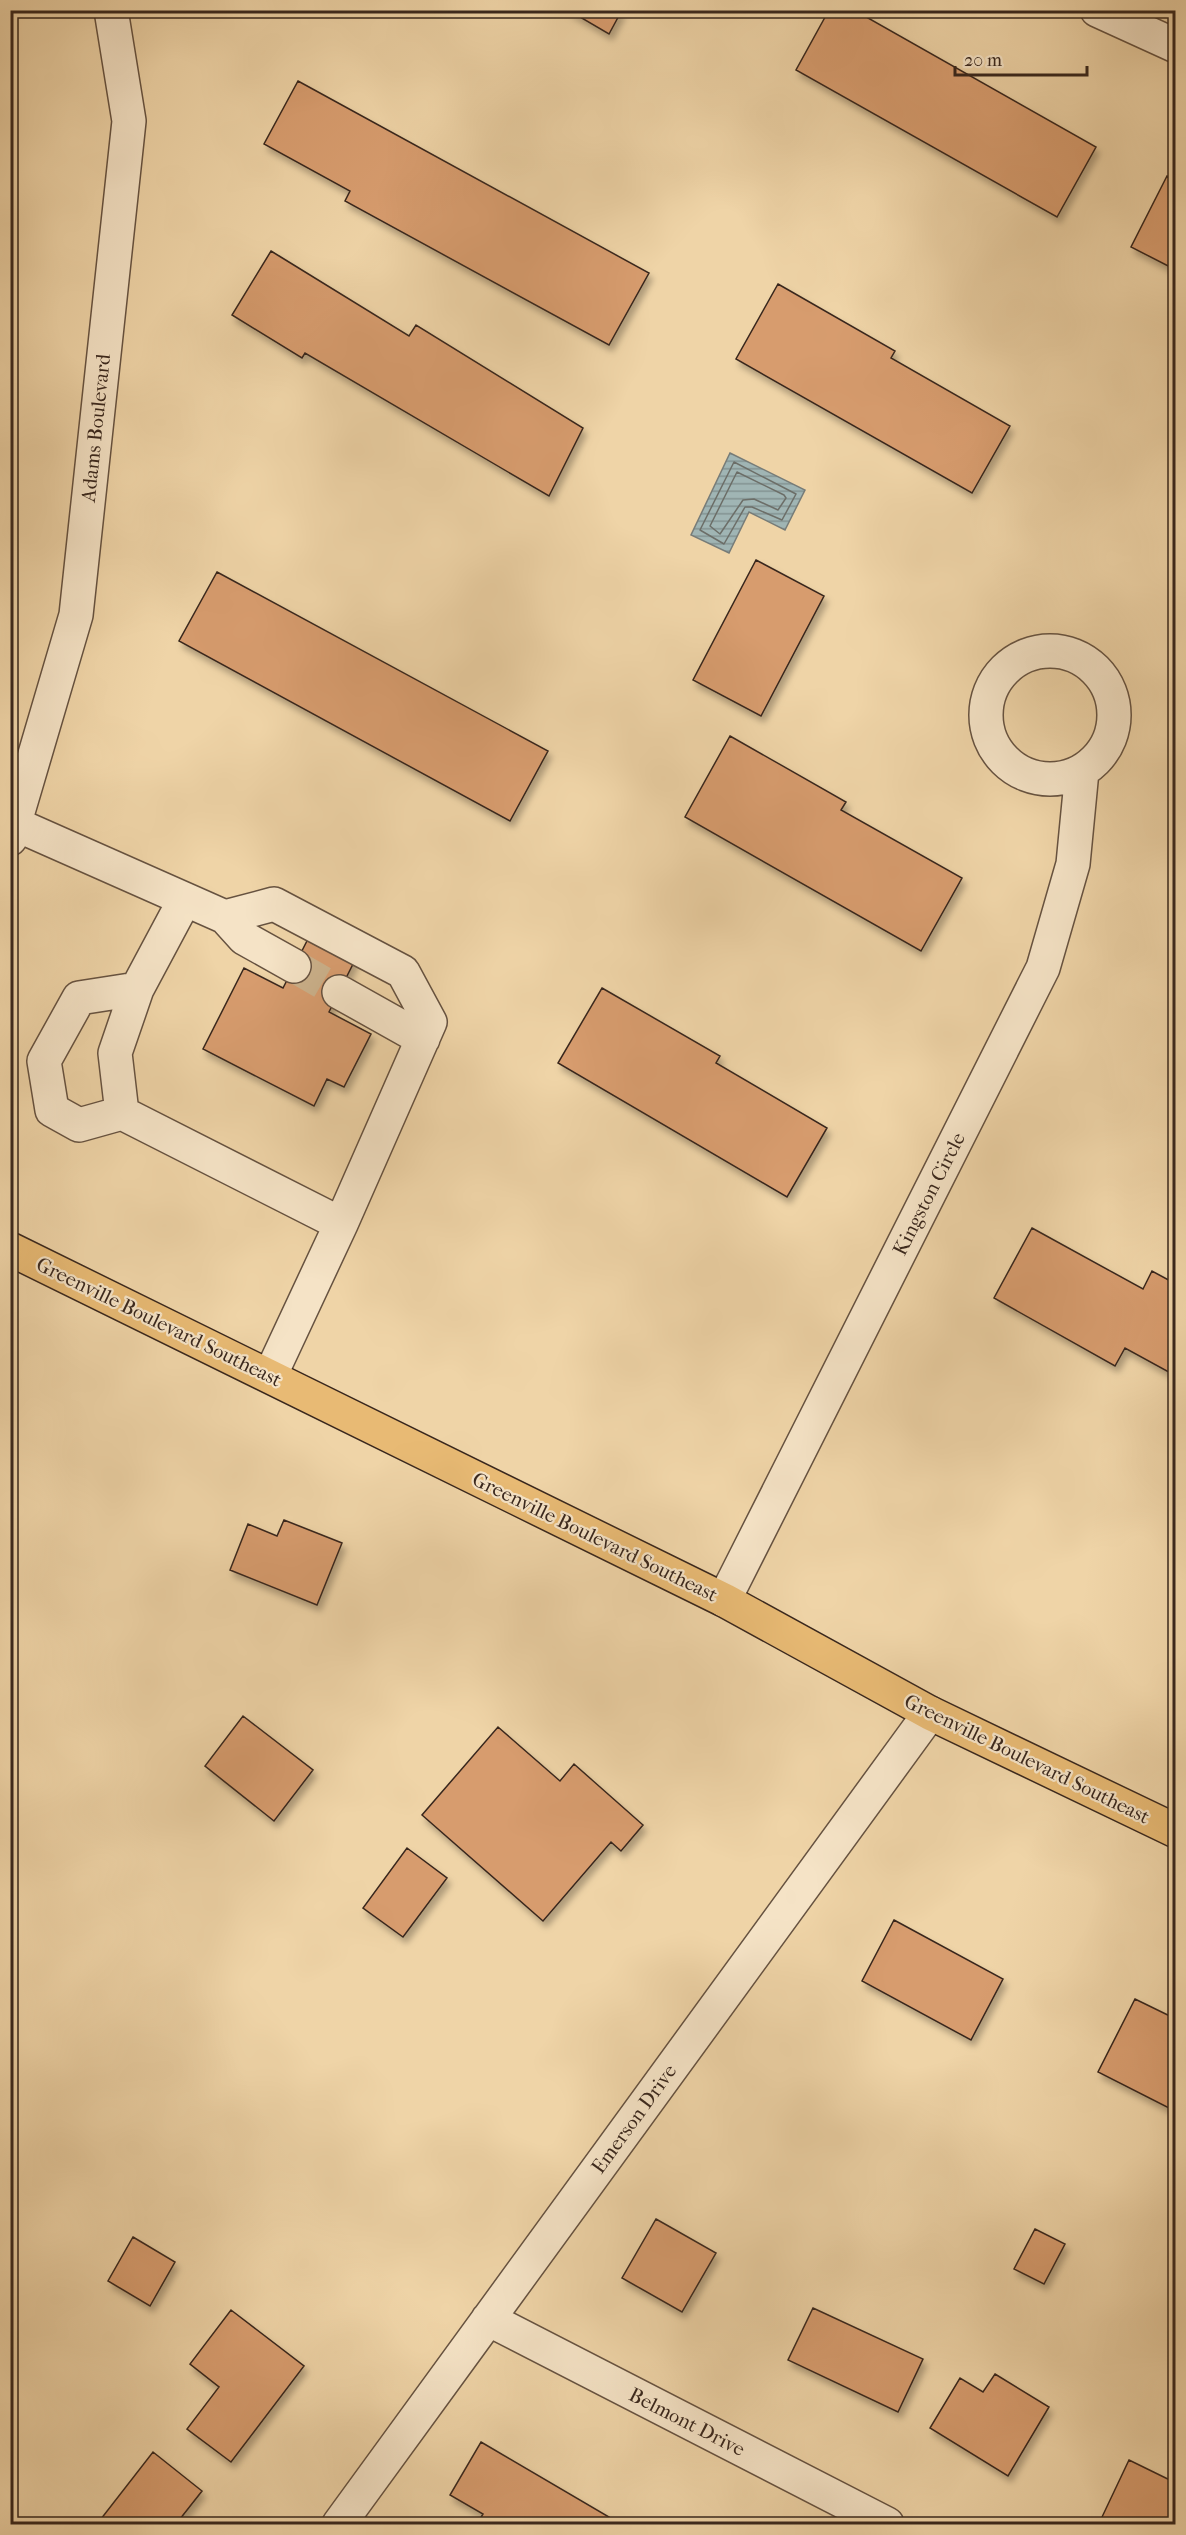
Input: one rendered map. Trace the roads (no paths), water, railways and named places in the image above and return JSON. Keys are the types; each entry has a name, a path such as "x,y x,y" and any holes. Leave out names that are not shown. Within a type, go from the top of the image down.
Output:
{"highway":[{"name":"Greenville Boulevard Southeast","path":"10,1249 724,1600 930,1713 1176,1831"}],"street":[{"name":"Adams Boulevard","path":"13,832 76,615 129,121 111,10"},
{"path":"1097,10 1176,46"},
{"name":"Kingston Circle","path":"724,1600 1043,968 1073,864 1082,771"},
{"path":"13,832 225,917 244,938 294,966"},
{"path":"122,1113 115,1053 137,988 184,901"},
{"path":"225,917 274,904 403,972 430,1022 341,1224 270,1376"},
{"path":"137,988 79,998 44,1061 52,1110 79,1125 122,1113 341,1224"},
{"path":"339,992 423,1039"},
{"name":"Emerson Drive","path":"339,2524 930,1713"},
{"name":"Belmont Drive","path":"488,2319 887,2524"}],"water":[{"path":"730,453 805,490 785,530 749,512 729,553 691,535"}],"tunnel":[{"path":"294,966 339,992"}]}
